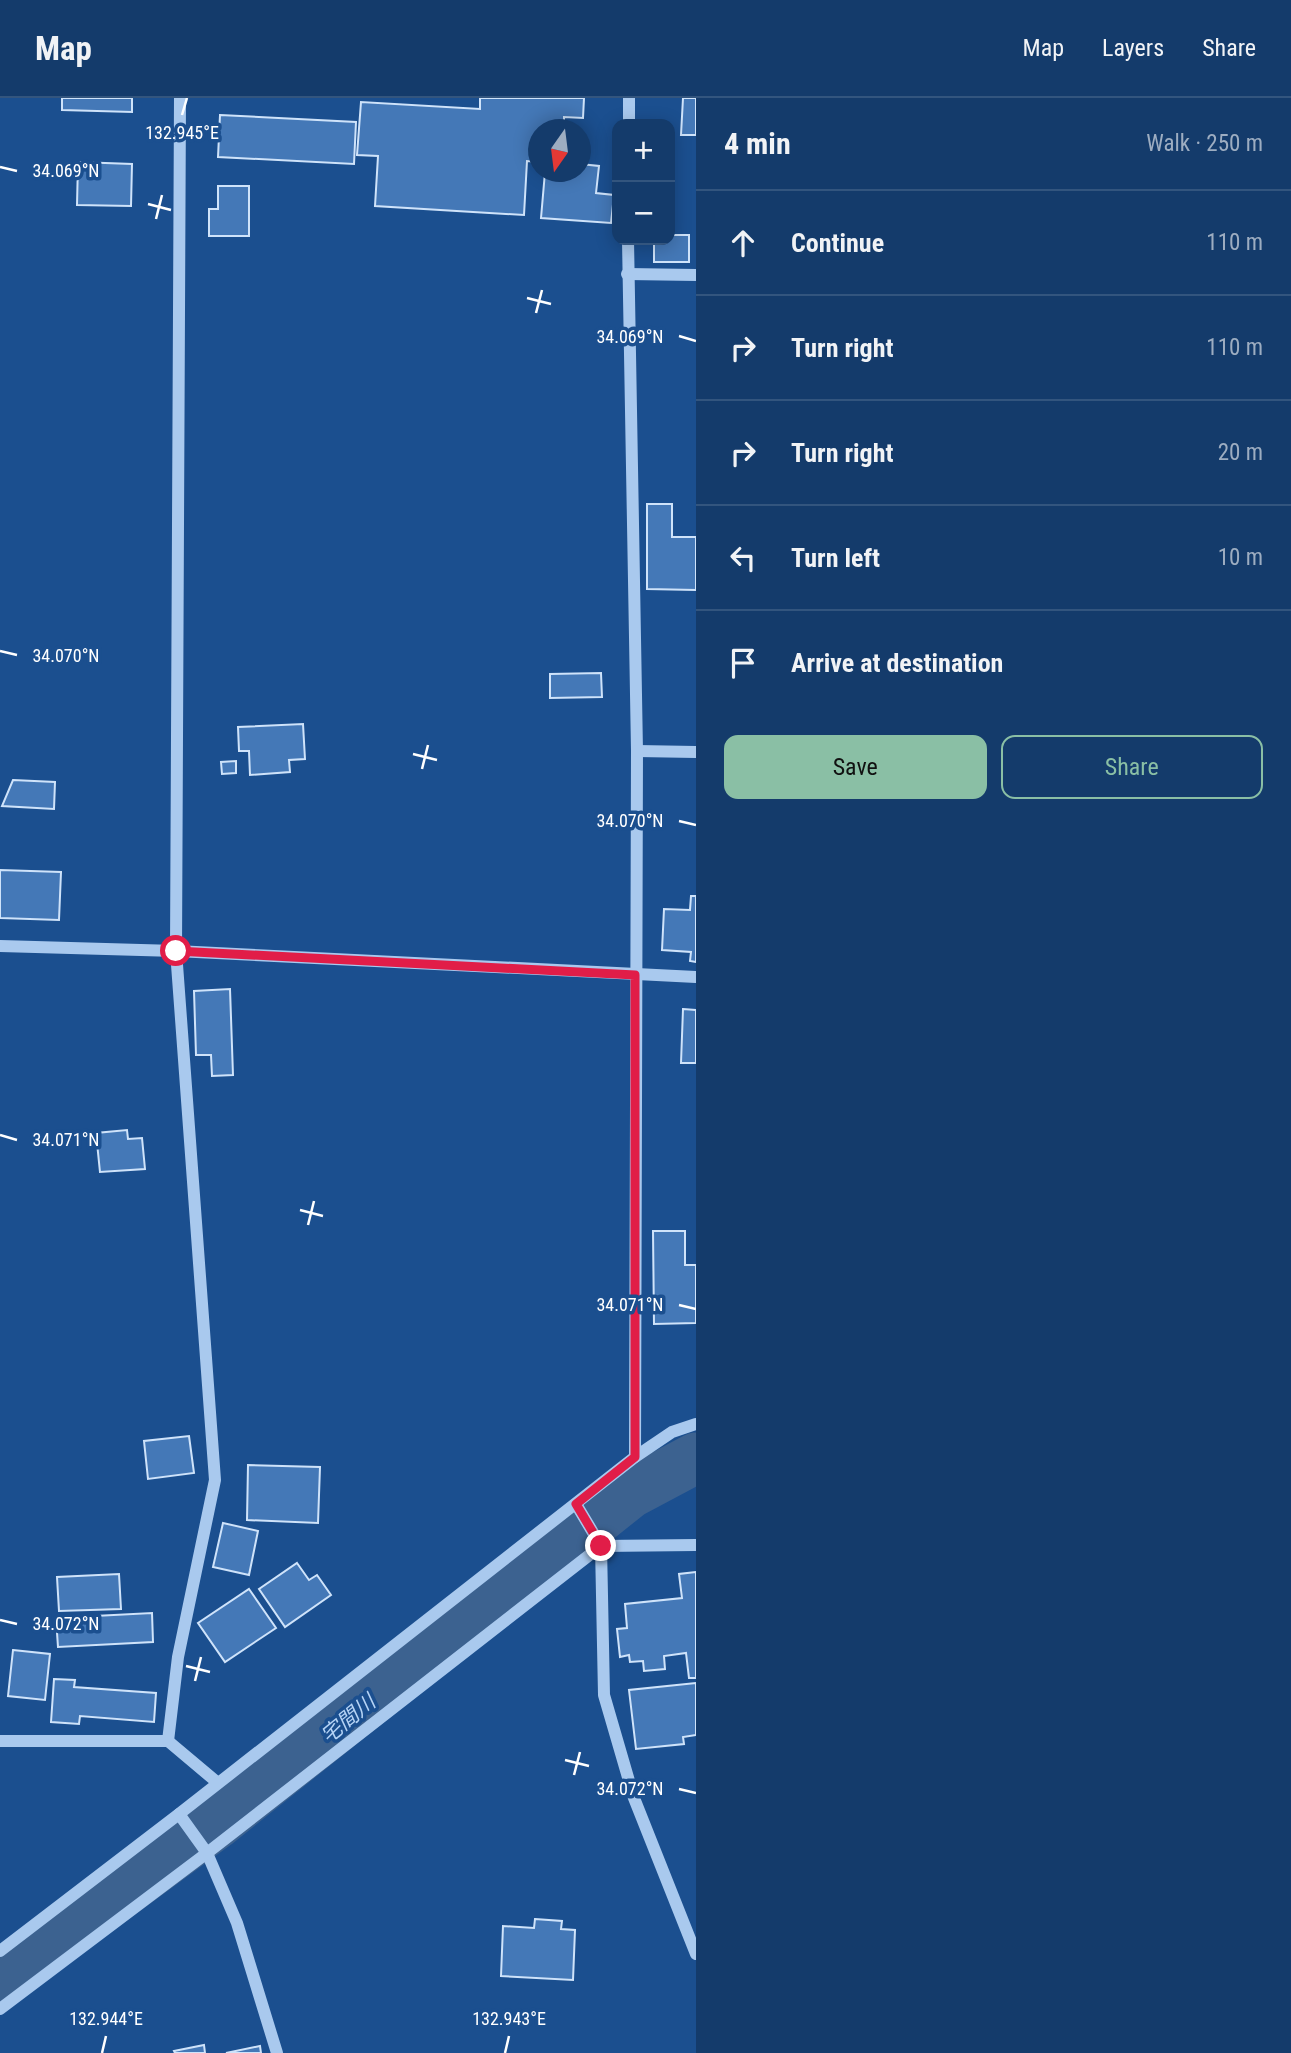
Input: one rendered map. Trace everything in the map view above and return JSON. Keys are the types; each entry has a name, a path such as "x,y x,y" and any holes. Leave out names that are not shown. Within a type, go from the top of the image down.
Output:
{"street":[{"path":"168,1741 178,1657 215,1479 176,951 180,98"},
{"path":"629,98 629,119"},
{"path":"628,245 637,751 635,1457"},
{"path":"627,274 696,275"},
{"path":"637,751 696,752"},
{"path":"0,946 176,951 696,977"},
{"path":"0,1951 579,1508 635,1457 672,1432 696,1424"},
{"path":"579,1508 599,1542 604,1695 634,1798 696,1954"},
{"path":"0,2009 599,1542 696,1545"},
{"path":"0,1741 168,1741 218,1783"},
{"path":"178,1814 206,1851 237,1923 277,2053"}],"building":[{"path":"62,98 132,98 132,112 62,110"},
{"path":"480,98 584,98 583,118 528,119 524,215 375,206 378,156 357,155 361,102 480,109"},
{"path":"683,98 696,98 696,135 681,135"},
{"path":"220,115 356,122 354,164 218,157"},
{"path":"78,162 132,164 131,206 77,205"},
{"path":"591,165 599,166 596,193 612,195 611,223 541,218 544,182 591,182"},
{"path":"218,186 249,186 249,236 209,236 209,209 218,209"},
{"path":"675,235 689,235 689,262 654,262 654,245 675,245"},
{"path":"647,504 672,504 672,537 696,537 696,590 647,589"},
{"path":"601,673 602,697 550,698 550,674"},
{"path":"303,724 305,759 289,760 290,772 250,775 249,751 239,751 238,727"},
{"path":"236,761 236,773 222,774 221,762"},
{"path":"13,780 55,782 54,809 2,806"},
{"path":"0,870 61,872 59,920 0,918"},
{"path":"691,896 696,896 696,962 690,961 691,952 662,950 664,909 690,910"},
{"path":"230,989 233,1075 212,1076 211,1055 196,1055 194,991"},
{"path":"683,1009 696,1010 696,1063 681,1063"},
{"path":"127,1130 128,1139 142,1138 145,1169 100,1172 96,1133"},
{"path":"653,1231 685,1231 685,1265 696,1265 696,1323 654,1324"},
{"path":"189,1436 194,1473 148,1479 144,1441"},
{"path":"248,1465 320,1467 318,1523 247,1520"},
{"path":"223,1523 258,1531 249,1575 213,1567"},
{"path":"297,1563 309,1580 317,1575 331,1595 285,1627 259,1589"},
{"path":"696,1572 696,1678 689,1678 686,1653 664,1656 665,1669 644,1671 643,1661 630,1662 629,1655 620,1657 617,1629 627,1628 625,1604 682,1598 679,1574"},
{"path":"119,1574 121,1609 59,1611 57,1577"},
{"path":"249,1589 276,1628 225,1662 198,1623"},
{"path":"152,1613 153,1642 58,1647 56,1618"},
{"path":"13,1650 50,1654 45,1700 8,1696"},
{"path":"54,1679 75,1680 74,1687 156,1693 154,1722 80,1716 79,1724 51,1722"},
{"path":"696,1683 696,1735 683,1737 684,1744 636,1749 629,1690"},
{"path":"535,1919 562,1921 561,1929 575,1930 573,1980 501,1976 503,1926 534,1928"},
{"path":"204,2045 205,2053 174,2051"},
{"path":"260,2046 261,2053 226,2053"}],"waterway":[{"name":"宅間川","path":"0,1982 216,1824 630,1493 696,1458"}],"route":[{"path":"176,951 635,975 635,1457 576,1504 601,1546"}]}
